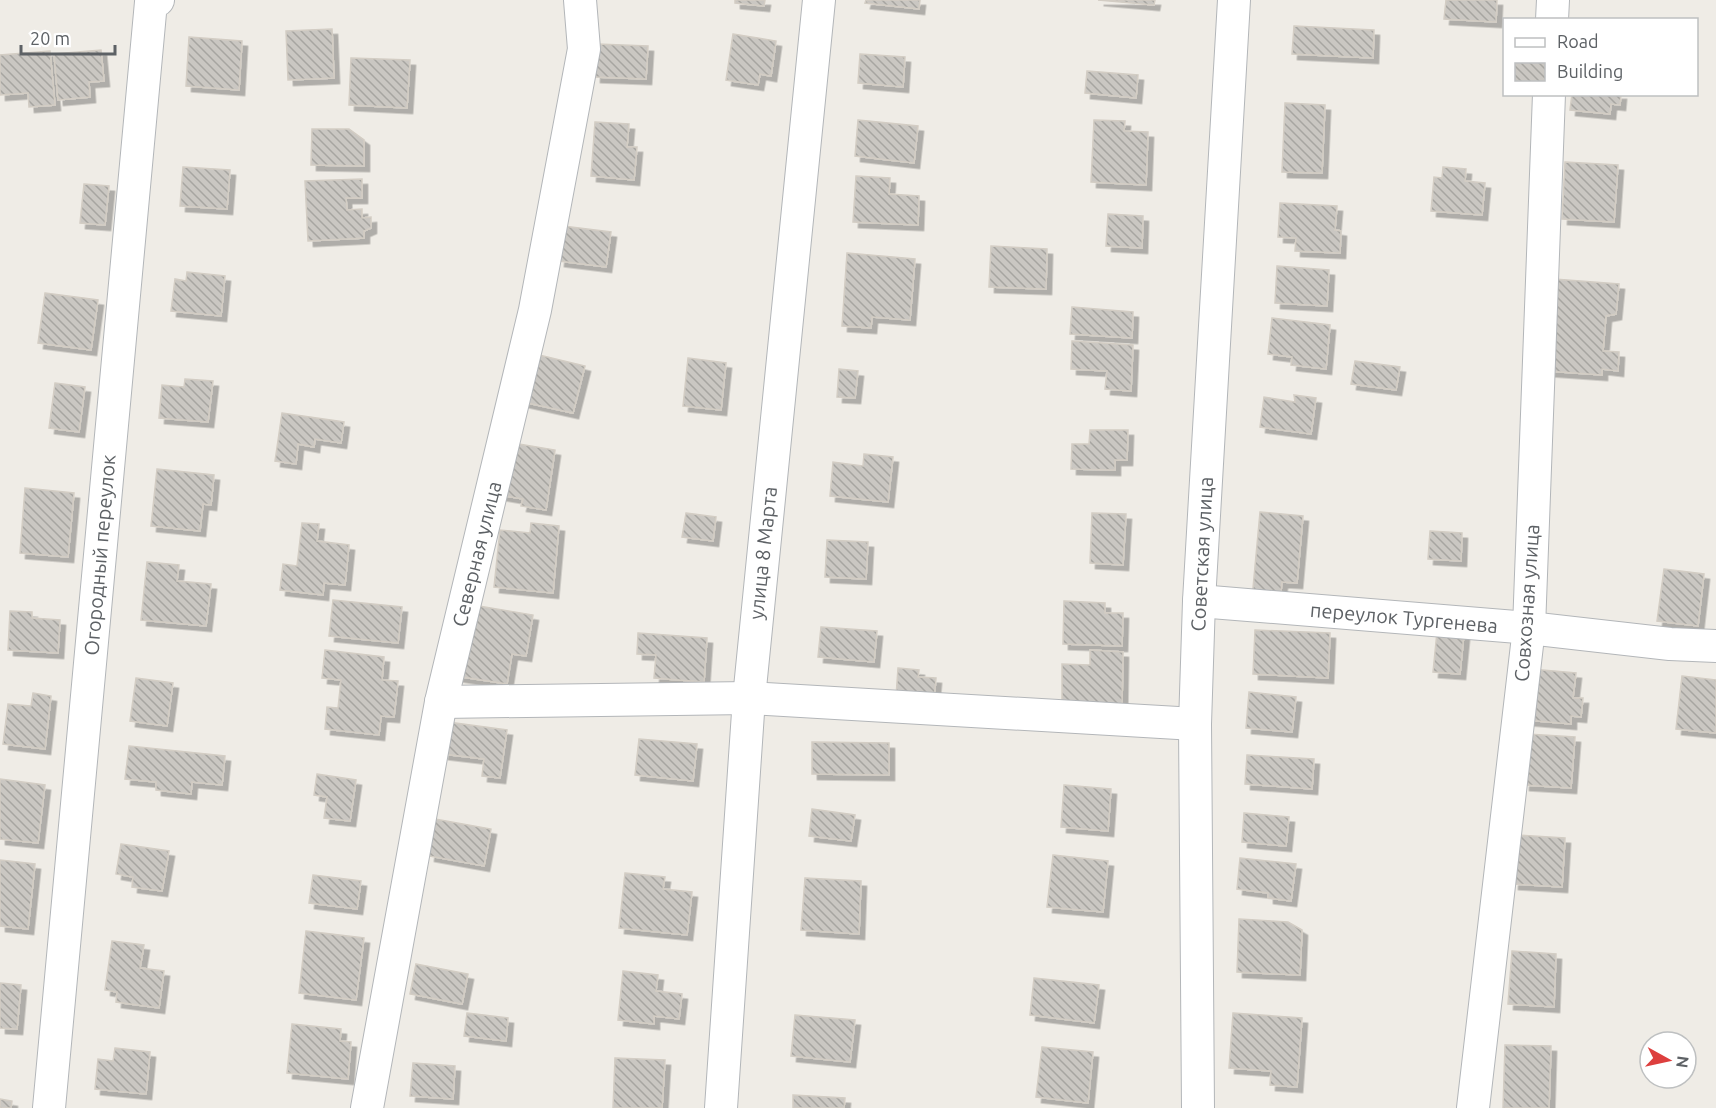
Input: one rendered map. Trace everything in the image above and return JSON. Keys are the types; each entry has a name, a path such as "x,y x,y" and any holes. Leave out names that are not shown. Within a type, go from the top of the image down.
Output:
{"street":[{"name":"Северная улица","path":"367,1108 441,702 535,310 584,50 580,0"},
{"name":"улица 8 Марта","path":"721,1108 749,698 819,0"},
{"name":"Советская улица","path":"1198,1108 1195,724 1199,601 1234,0"},
{"path":"1552,18 1553,0"},
{"name":"Огородный переулок","path":"49,1108 154,1"},
{"name":"Совхозная улица","path":"1473,1108 1529,628 1549,96"},
{"name":"переулок Тургенева","path":"1199,601 1529,628 1670,644 1716,646"},
{"path":"441,702 749,698 1195,724"}],"building":[{"path":"735,0 765,0 764,6 735,3"},
{"path":"866,0 920,0 919,9 865,3"},
{"path":"1098,0 1155,0 1154,5"},
{"path":"1446,0 1497,0 1496,22 1444,19"},
{"path":"1294,26 1374,30 1373,58 1292,54"},
{"path":"332,29 334,78 288,80 286,31"},
{"path":"733,34 776,41 771,76 760,74 758,85 726,80"},
{"path":"189,37 242,41 239,90 186,86"},
{"path":"597,44 648,46 646,79 595,77"},
{"path":"101,50 104,81 89,82 90,97 58,100 54,54"},
{"path":"50,51 55,105 29,107 28,93 0,95 0,55"},
{"path":"860,54 905,57 903,87 858,83"},
{"path":"351,58 410,60 407,108 349,105"},
{"path":"1087,71 1138,75 1136,98 1085,93"},
{"path":"1572,96 1621,96 1620,105 1611,104 1610,114 1570,110"},
{"path":"1285,103 1325,105 1322,173 1282,172"},
{"path":"858,120 918,126 914,163 855,156"},
{"path":"1094,120 1125,121 1124,131 1148,132 1146,185 1091,182"},
{"path":"595,122 629,124 627,147 637,147 634,180 591,176"},
{"path":"312,129 349,129 364,140 364,166 311,165"},
{"path":"1565,162 1618,165 1614,222 1562,219"},
{"path":"183,167 230,170 227,209 180,206"},
{"path":"1443,167 1466,169 1465,181 1485,183 1482,215 1431,211 1434,177 1442,178"},
{"path":"856,176 890,178 889,194 919,196 918,225 853,222"},
{"path":"362,179 362,198 346,198 347,210 362,209 362,218 371,217 371,228 364,231 364,238 308,241 305,181"},
{"path":"84,184 109,186 105,225 80,223"},
{"path":"1280,203 1337,206 1335,230 1341,231 1340,253 1295,251 1296,238 1278,237"},
{"path":"1108,214 1143,216 1142,248 1106,246"},
{"path":"563,226 611,232 606,267 559,261"},
{"path":"991,246 1047,249 1046,289 989,287"},
{"path":"847,253 915,259 910,320 872,317 871,328 842,326"},
{"path":"1277,266 1329,270 1327,306 1275,303"},
{"path":"187,272 225,276 221,316 171,311 175,279 186,281"},
{"path":"1554,279 1619,284 1616,314 1606,316 1603,351 1619,352 1618,371 1602,369 1602,375 1547,371"},
{"path":"45,293 98,300 91,350 38,343"},
{"path":"1072,307 1133,312 1132,338 1070,334"},
{"path":"1272,318 1330,325 1326,369 1291,365 1292,357 1268,354"},
{"path":"1072,341 1133,345 1131,391 1105,389 1107,371 1071,369"},
{"path":"535,354 585,366 573,413 523,402"},
{"path":"688,358 726,363 721,410 683,406"},
{"path":"1355,361 1400,367 1396,390 1351,384"},
{"path":"839,369 858,371 855,398 837,397"},
{"path":"185,379 213,381 208,422 159,418 162,385 184,387"},
{"path":"55,383 85,387 79,432 49,428"},
{"path":"1294,395 1316,398 1311,434 1260,427 1264,397 1295,402"},
{"path":"282,413 344,422 341,443 315,439 314,447 298,444 296,464 275,461"},
{"path":"1090,430 1128,430 1127,460 1115,460 1115,470 1071,469 1072,444 1089,444"},
{"path":"507,442 555,450 546,510 521,506 523,499 499,495"},
{"path":"864,454 893,457 888,502 830,496 833,462 863,466"},
{"path":"157,469 214,475 211,505 203,504 200,531 151,526"},
{"path":"25,488 74,493 68,557 20,553"},
{"path":"1260,512 1303,516 1297,583 1282,582 1280,601 1252,599"},
{"path":"686,513 716,517 713,541 682,537"},
{"path":"1092,513 1126,514 1123,565 1090,563"},
{"path":"302,523 319,524 317,541 349,545 345,585 324,583 323,595 280,590 283,564 297,566"},
{"path":"531,523 559,526 553,593 494,587 500,530 530,533"},
{"path":"1430,531 1462,533 1461,561 1428,559"},
{"path":"827,540 868,542 866,579 825,577"},
{"path":"147,562 179,565 177,581 211,584 206,626 141,620"},
{"path":"1664,569 1704,574 1698,626 1657,621"},
{"path":"333,600 402,607 398,643 329,636"},
{"path":"1064,601 1105,603 1105,613 1123,613 1122,646 1063,644"},
{"path":"467,604 533,615 526,656 512,654 507,684 456,676"},
{"path":"10,611 32,612 32,618 60,620 58,653 8,650"},
{"path":"821,627 877,631 874,662 818,657"},
{"path":"1255,630 1330,633 1328,678 1253,674"},
{"path":"1437,632 1464,634 1460,674 1433,672"},
{"path":"638,633 707,638 704,682 654,678 656,655 637,654"},
{"path":"325,650 384,657 382,680 398,681 394,717 381,716 379,735 325,729 327,707 338,708 341,680 322,678"},
{"path":"1090,650 1123,652 1122,705 1062,704 1062,664 1090,665"},
{"path":"898,668 919,670 918,677 936,678 934,700 896,697"},
{"path":"1531,669 1576,673 1573,698 1583,698 1581,717 1571,716 1571,724 1526,720"},
{"path":"1682,676 1716,680 1716,733 1676,729"},
{"path":"136,678 173,683 167,726 130,721"},
{"path":"1249,692 1296,697 1292,732 1246,728"},
{"path":"33,693 51,696 45,749 3,744 8,704 31,706"},
{"path":"448,722 507,730 500,778 482,776 484,759 443,754"},
{"path":"1527,734 1575,737 1571,788 1524,785"},
{"path":"639,739 697,744 693,781 635,775"},
{"path":"812,742 889,743 889,775 812,774"},
{"path":"129,746 225,756 222,785 192,782 191,794 156,790 156,782 125,779"},
{"path":"1247,755 1314,759 1312,789 1245,784"},
{"path":"317,774 356,780 350,821 324,818 327,797 314,795"},
{"path":"0,779 45,785 38,843 0,839"},
{"path":"1064,785 1111,789 1108,831 1061,827"},
{"path":"812,809 855,815 851,841 809,836"},
{"path":"1244,813 1289,817 1286,846 1242,842"},
{"path":"435,819 491,829 484,866 429,856"},
{"path":"1516,835 1565,838 1562,887 1513,884"},
{"path":"121,844 169,851 162,891 132,887 133,877 116,874"},
{"path":"1053,855 1108,861 1103,912 1047,907"},
{"path":"1240,858 1296,864 1291,901 1268,898 1268,893 1237,889"},
{"path":"0,860 35,864 28,929 0,926"},
{"path":"625,873 665,877 663,889 692,892 687,935 619,928"},
{"path":"313,875 361,881 357,909 309,903"},
{"path":"805,878 861,881 859,934 801,930"},
{"path":"1239,919 1288,922 1302,930 1300,975 1237,972"},
{"path":"306,931 364,938 356,1000 299,993"},
{"path":"112,941 144,945 140,968 164,971 159,1008 116,1002 117,992 105,990"},
{"path":"1512,951 1556,954 1554,1007 1508,1004"},
{"path":"416,964 468,974 462,1004 410,994"},
{"path":"623,971 658,975 656,991 682,994 679,1019 654,1016 654,1024 618,1020"},
{"path":"1034,978 1099,985 1094,1023 1030,1015"},
{"path":"0,983 21,985 17,1029 0,1028"},
{"path":"467,1013 508,1018 506,1041 464,1036"},
{"path":"1233,1013 1302,1018 1297,1087 1270,1085 1271,1071 1229,1068"},
{"path":"795,1015 855,1020 850,1062 791,1056"},
{"path":"292,1024 341,1029 340,1041 351,1042 348,1079 287,1073"},
{"path":"1505,1045 1551,1046 1549,1108 1503,1108"},
{"path":"1042,1047 1093,1052 1088,1103 1036,1097"},
{"path":"115,1048 150,1052 146,1094 95,1089 98,1059 113,1061"},
{"path":"615,1058 665,1060 662,1108 613,1108"},
{"path":"413,1063 455,1066 453,1099 410,1096"},
{"path":"793,1095 845,1098 844,1108 793,1108"},
{"path":"0,1099 12,1101 11,1108 0,1108"}]}
